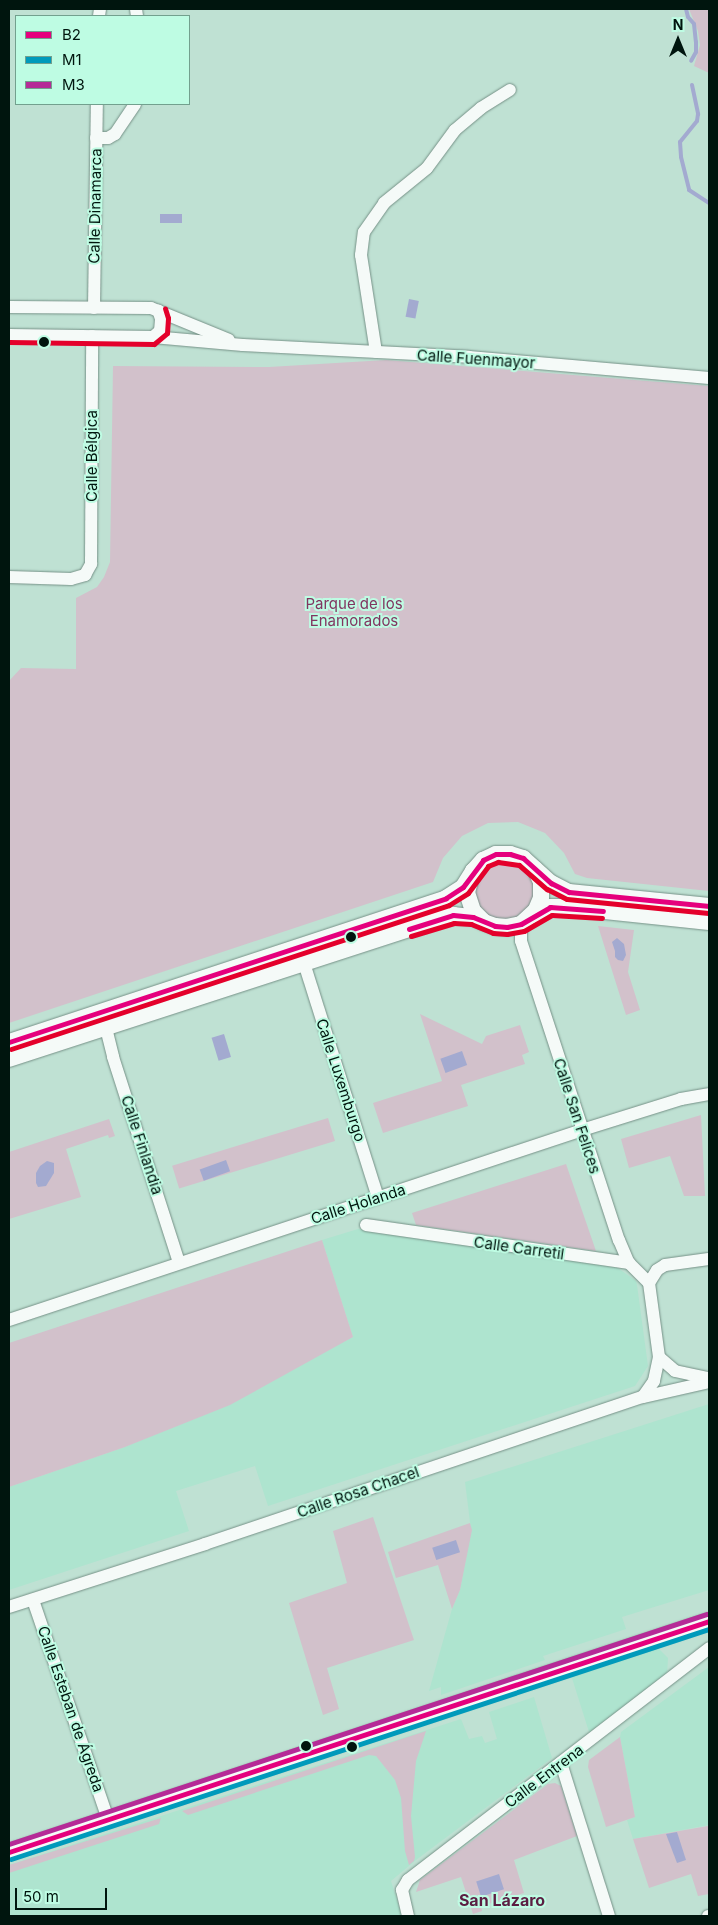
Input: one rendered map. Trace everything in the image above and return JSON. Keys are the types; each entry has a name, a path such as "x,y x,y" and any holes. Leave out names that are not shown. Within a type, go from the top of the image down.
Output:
{"main road":[{"path":"9,1042 446,898 463,887 473,871 490,857 510,854 523,858 551,883 569,892 709,906"},
{"path":"520,922 541,898 541,882 535,869"},
{"path":"473,871 467,892 473,911 484,922"},
{"path":"9,1059 453,915 473,917 495,926 520,922 550,907 567,907 709,922"},
{"path":"9,1852 709,1622"}],"street":[{"path":"376,352 361,255 364,232 384,203 427,168 454,130 481,108 510,90"},
{"name":"Calle Dinamarca","path":"94,308 97,105"},
{"path":"96,138 108,138 115,134 134,105"},
{"name":"Calle Fuenmayor","path":"9,307 158,310 176,320 243,345"},
{"path":"153,337 160,331 161,319 158,310"},
{"name":"Calle Fuenmayor","path":"9,335 153,337 243,345 469,357 709,378"},
{"name":"Calle Bélgica","path":"9,577 71,579 86,574 91,564 92,336"},
{"name":"Calle San Felices","path":"520,922 521,941 582,1130 629,1263 649,1283"},
{"name":"Calle Luxemburgo","path":"304,963 378,1198"},
{"name":"Calle Finlandia","path":"106,1028 113,1057 179,1262"},
{"name":"Calle Holanda","path":"9,1320 179,1262 582,1130 681,1099 709,1094"},
{"name":"Calle Carretil","path":"366,1225 629,1263"},
{"path":"643,1397 654,1381 659,1357 649,1283 657,1270 665,1265 709,1259"},
{"path":"659,1357 664,1364 676,1371 709,1380"},
{"name":"Calle Rosa Chacel","path":"9,1606 33,1600 643,1397 709,1380"},
{"name":"Calle Esteban de Ágreda","path":"33,1600 108,1819"},
{"name":"Calle Entrena","path":"408,1916 402,1890 408,1880 709,1648"},
{"path":"561,1763 609,1916"}],"shaded area":[{"path":"358,1229 615,1266 636,1281 648,1366 635,1386 268,1506 255,1466 176,1491 189,1531 9,1590 9,1487 125,1447 353,1337 322,1240"},
{"path":"709,1404 709,1590 622,1617 626,1629 543,1656 545,1660 441,1695 441,1687 429,1691 452,1609 460,1590 471,1530 465,1482"},
{"path":"657,1647 668,1658 667,1674 590,1735 571,1675"},
{"path":"709,1667 709,1825 633,1839 627,1820 635,1817 620,1737 621,1732"},
{"path":"534,1697 552,1758 416,1860 391,1881 402,1916 9,1916 9,1865 461,1719 469,1739 482,1736 485,1743 497,1739 489,1712"}],"green space":[{"path":"689,9 709,9 709,73 694,66 700,45 698,31"},
{"name":"Parque de los Enamorados","path":"386,360 709,386 709,891 587,878 575,874 564,853 545,833 518,822 488,823 462,836 443,858 433,882 9,1023 9,681 21,668 76,669 76,598 97,587 104,577 110,562 113,366 269,367"},
{"path":"504,860 521,865 529,873 534,890 529,907 521,915 504,920 487,915 479,907 474,890 479,873 487,865"},
{"path":"598,926 634,930 628,972 640,1010 626,1015"},
{"path":"420,1014 482,1044 486,1036 520,1025 529,1052 522,1055 525,1064 461,1085 468,1106 383,1133 373,1103 442,1081"},
{"path":"701,1115 705,1196 684,1196 670,1156 629,1168 621,1139"},
{"path":"328,1118 335,1141 179,1189 172,1166"},
{"path":"109,1119 115,1136 109,1138 108,1135 66,1149 81,1197 9,1219 9,1152"},
{"path":"566,1164 596,1251 416,1225 412,1213"},
{"path":"322,1240 353,1337 230,1405 125,1447 9,1487 9,1343"},
{"path":"373,1517 414,1640 327,1668 339,1709 323,1715 289,1603 347,1583 333,1531"},
{"path":"470,1523 472,1530 460,1590 452,1609 438,1565 396,1578 388,1552"},
{"path":"426,1731 416,1761 411,1816 415,1857 414,1861 409,1865 405,1851 401,1798 395,1780 376,1756 369,1755 188,1815 182,1811"},
{"path":"620,1737 635,1817 606,1827 588,1767 589,1760"},
{"path":"555,1783 561,1786 577,1836 514,1860 524,1893 481,1906 482,1911 473,1914 461,1877 416,1892 420,1880 548,1784"},
{"path":"161,1818 159,1824 9,1873 9,1865"},
{"path":"708,1826 709,1894 698,1896 691,1874 649,1888 633,1839"}],"water":[{"path":"160,214 182,214 182,223 160,223"},
{"path":"409,299 419,301 415,319 406,317"},
{"path":"617,938 624,944 626,955 623,961 615,957 612,942"},
{"path":"224,1034 231,1057 219,1061 212,1038"},
{"path":"462,1051 467,1065 446,1073 440,1059"},
{"path":"226,1160 230,1171 204,1181 200,1170"},
{"path":"47,1161 54,1163 54,1173 46,1186 38,1187 36,1173 40,1166"},
{"path":"456,1540 460,1552 436,1560 432,1548"},
{"path":"677,1832 686,1860 677,1863 666,1834"},
{"path":"499,1874 504,1889 481,1897 476,1881"}],"waterway":[{"path":"686,9 688,17 694,24 696,42 696,52 691,61"},
{"path":"692,85 698,114 697,121 680,142 681,157 689,190 709,203"}],"transit line":[{"path":"9,342 154,344 167,333 168,318 165,308"},
{"name":"B2","path":"9,1042 446,898 463,887 483,860 496,854 510,854 523,858 551,883 569,892 709,906"},
{"path":"11,1049 449,905 468,893 488,866 498,862 519,865 547,889 567,899 708,913"},
{"name":"B2","path":"409,929 453,915 473,917 495,926 507,927 521,924 550,907 603,911"},
{"path":"411,936 454,923 471,924 493,933 507,934 524,931 552,915 602,918"},
{"name":"M3","path":"9,1844 707,1614"},
{"name":"B2","path":"9,1852 709,1621"},
{"name":"M1","path":"11,1859 709,1629"}],"district":[{"name":"San Lázaro","path":"502,1900"}]}
